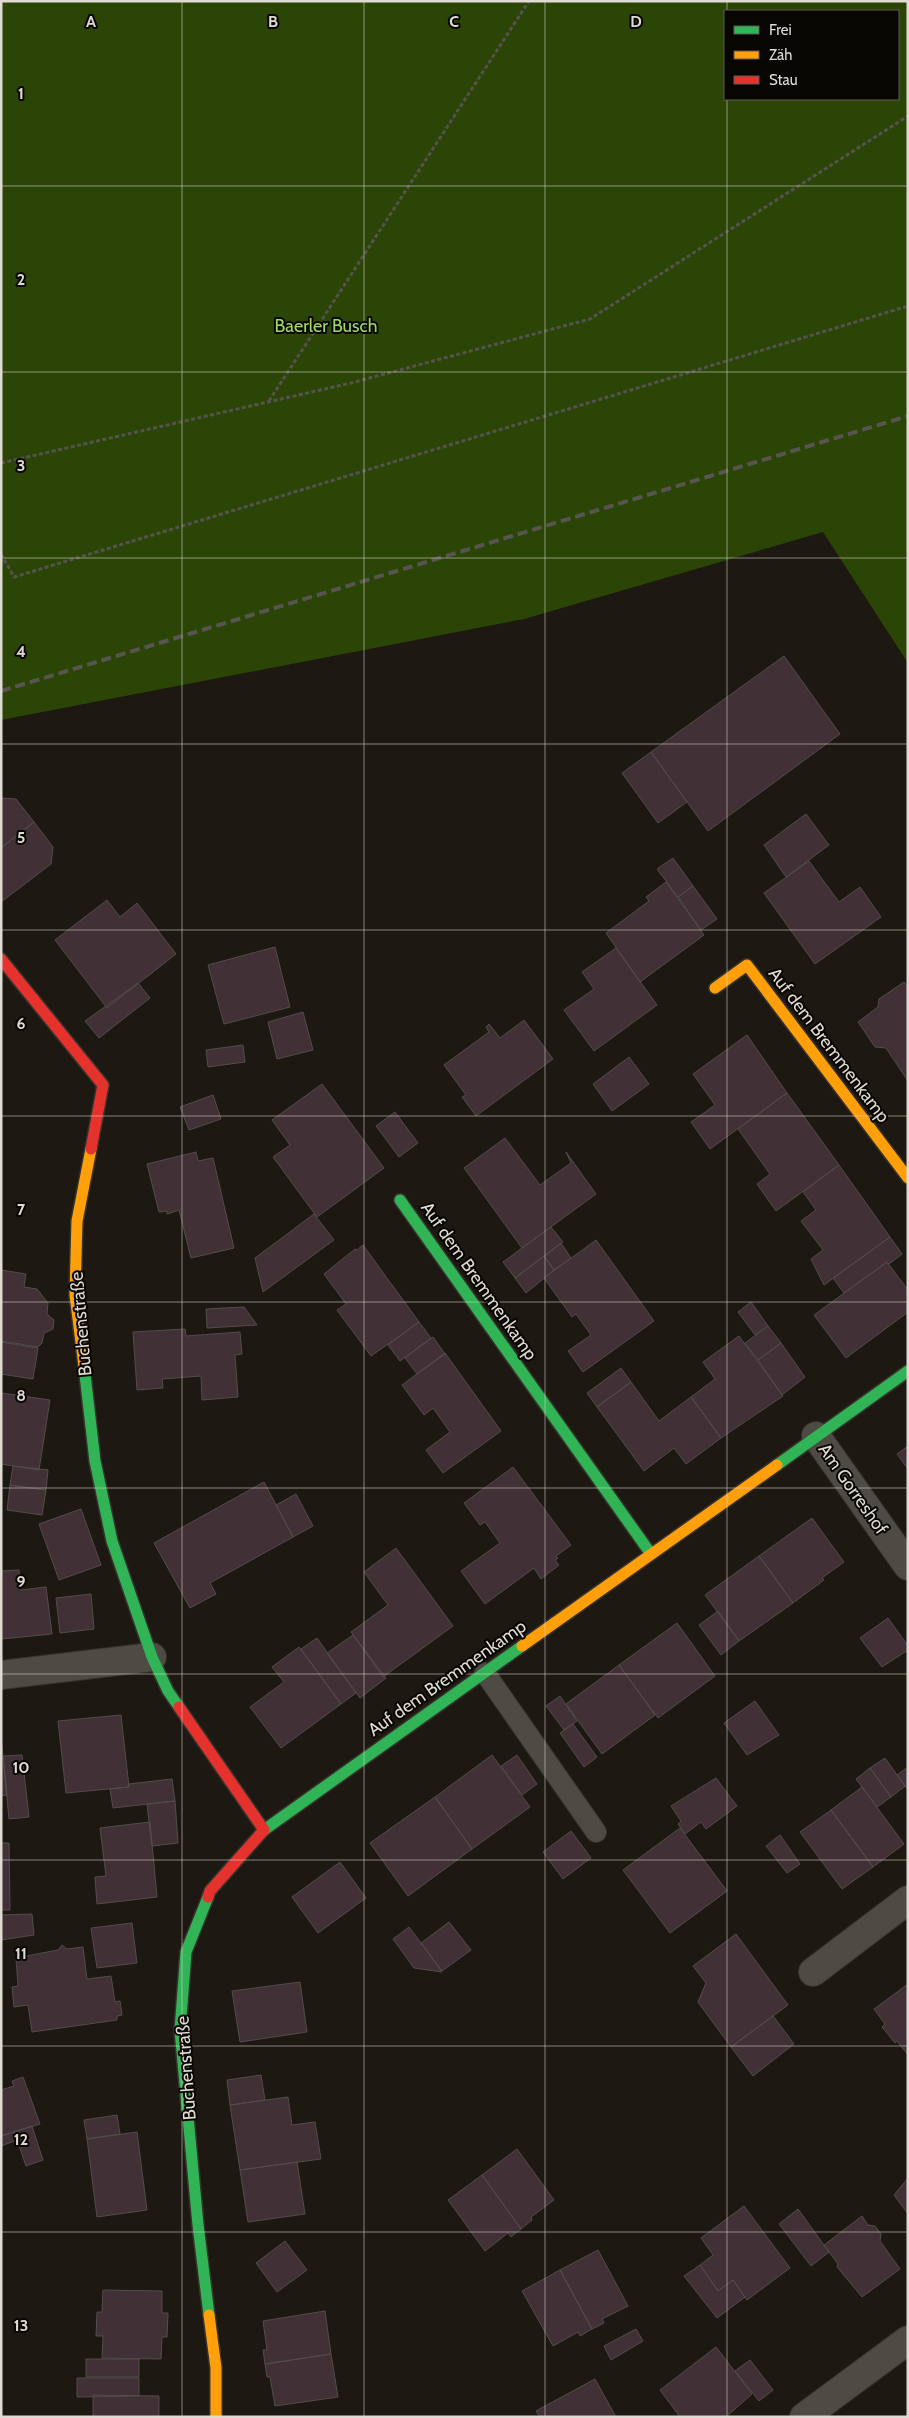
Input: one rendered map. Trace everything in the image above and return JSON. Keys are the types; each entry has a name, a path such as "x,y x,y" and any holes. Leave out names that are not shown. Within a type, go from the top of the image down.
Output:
{"street":[{"name":"Buchenstraße","path":"1,959 103,1085 77,1221 75,1294 94,1461 112,1541 152,1657 168,1691 264,1830 210,1891 186,1952 180,2030 198,2226 216,2368 216,2417"},
{"name":"Auf dem Bremmenkamp","path":"716,988 747,965 908,1178"},
{"name":"Auf dem Bremmenkamp","path":"400,1200 651,1554"},
{"name":"Auf dem Bremmenkamp","path":"264,1830 908,1371"},
{"name":"Am Gorreshof","path":"816,1436 908,1566"},
{"path":"1,1675 152,1657"},
{"path":"813,1972 908,1900"},
{"path":"804,2417 908,2340"}],"lane":[{"path":"485,1672 596,1832"}],"path":[{"path":"269,402 529,1"},
{"path":"1,463 351,383 590,319 908,116"},
{"path":"1,554 14,577 908,306"}],"green space":[{"name":"Baerler Busch","path":"1,1 908,1 908,663 823,532 524,619 1,720"}],"building":[{"path":"784,656 840,734 708,831 651,752"},
{"path":"651,752 687,802 658,823 622,773"},
{"path":"1,798 16,799 34,822 1,848"},
{"path":"806,814 829,845 786,877 764,845"},
{"path":"34,822 53,847 51,864 1,902 1,848"},
{"path":"673,858 693,886 678,897 657,869"},
{"path":"809,861 839,902 860,887 881,917 815,964 764,893"},
{"path":"666,882 704,935 640,982 606,933 649,901 646,897"},
{"path":"693,886 717,919 701,930 678,897"},
{"path":"107,900 120,917 137,903 176,954 107,1008 55,940"},
{"path":"275,947 290,1007 224,1024 208,965"},
{"path":"616,948 657,1005 594,1051 564,1010 594,989 582,972"},
{"path":"904,982 908,987 908,1081 886,1048 875,1047 858,1022 878,1007 879,999"},
{"path":"138,983 150,998 99,1038 85,1021"},
{"path":"303,1012 313,1050 277,1059 268,1022"},
{"path":"524,1020 553,1059 476,1116 462,1097 466,1095 444,1065 489,1032 486,1027 489,1024 500,1038"},
{"path":"747,1035 787,1093 710,1149 691,1122 715,1105 693,1074"},
{"path":"243,1045 245,1062 208,1067 206,1050"},
{"path":"629,1057 649,1084 612,1111 593,1084"},
{"path":"322,1084 384,1168 317,1217 273,1157 290,1145 272,1120"},
{"path":"787,1093 839,1165 776,1211 757,1184 770,1174 738,1129"},
{"path":"213,1095 221,1119 189,1130 180,1107"},
{"path":"395,1112 418,1143 399,1157 376,1126"},
{"path":"505,1138 540,1185 571,1163 566,1152 596,1194 522,1248 464,1168"},
{"path":"196,1152 198,1161 213,1158 234,1248 191,1258 179,1210 167,1214 167,1211 159,1212 147,1164"},
{"path":"839,1165 890,1237 824,1285 811,1259 823,1250 801,1221 816,1210 803,1192"},
{"path":"314,1214 334,1240 263,1292 255,1258"},
{"path":"551,1227 563,1242 515,1278 503,1262"},
{"path":"890,1237 902,1254 889,1264 887,1262 844,1293 833,1278"},
{"path":"596,1240 654,1321 583,1372 568,1351 591,1335 576,1314 572,1317 544,1278"},
{"path":"561,1243 571,1258 554,1270 544,1256"},
{"path":"363,1245 419,1322 371,1356 337,1310 346,1304 324,1274 355,1249 357,1250"},
{"path":"544,1256 554,1270 526,1293 515,1278"},
{"path":"887,1262 908,1290 908,1312 846,1358 814,1315"},
{"path":"1,1270 26,1274 24,1287 37,1289 48,1303 47,1314 54,1320 53,1329 44,1333 42,1343 38,1347 1,1341"},
{"path":"751,1302 768,1326 755,1335 738,1312"},
{"path":"244,1307 257,1325 207,1328 206,1309"},
{"path":"419,1322 431,1338 400,1361 388,1345"},
{"path":"768,1326 781,1343 758,1360 745,1343"},
{"path":"185,1329 186,1336 240,1332 242,1354 235,1355 238,1397 202,1400 201,1376 162,1379 163,1388 137,1390 133,1332"},
{"path":"739,1336 783,1396 721,1438 691,1397 715,1379 703,1362"},
{"path":"433,1337 445,1354 417,1374 405,1358"},
{"path":"1,1342 38,1348 33,1379 1,1374"},
{"path":"781,1343 805,1377 782,1395 758,1360"},
{"path":"445,1353 501,1431 443,1473 426,1450 450,1432 433,1408 424,1415 402,1385"},
{"path":"621,1368 631,1382 597,1407 587,1393"},
{"path":"631,1382 659,1421 691,1397 721,1438 686,1464 674,1448 644,1471 597,1407"},
{"path":"1,1393 50,1400 39,1470 1,1464"},
{"path":"908,1446 908,1469 897,1454"},
{"path":"13,1466 48,1470 46,1490 10,1485"},
{"path":"513,1467 571,1545 556,1556 558,1558 555,1560 559,1565 541,1579 534,1568 485,1604 461,1571 500,1543 485,1522 480,1525 464,1503"},
{"path":"264,1482 293,1537 210,1583 216,1594 190,1608 154,1543"},
{"path":"10,1485 46,1490 42,1515 7,1510"},
{"path":"296,1494 313,1526 293,1537 276,1505"},
{"path":"81,1509 101,1565 59,1580 39,1524"},
{"path":"812,1518 844,1562 793,1603 759,1556"},
{"path":"396,1548 453,1626 383,1677 351,1632 388,1605 364,1572"},
{"path":"759,1556 793,1603 739,1641 705,1595"},
{"path":"19,1570 21,1590 46,1587 52,1634 1,1639 1,1571"},
{"path":"91,1594 94,1629 60,1633 56,1598"},
{"path":"718,1611 739,1641 721,1655 699,1625"},
{"path":"888,1618 908,1646 908,1650 882,1667 860,1638"},
{"path":"677,1623 715,1676 658,1718 619,1665"},
{"path":"353,1635 386,1678 360,1698 327,1653"},
{"path":"317,1638 356,1693 341,1704 301,1649"},
{"path":"299,1647 341,1704 281,1748 250,1707 284,1682 272,1667"},
{"path":"619,1665 655,1715 602,1754 566,1704"},
{"path":"560,1696 577,1721 564,1730 546,1706"},
{"path":"755,1701 779,1735 747,1755 724,1723"},
{"path":"121,1715 129,1787 66,1793 58,1721"},
{"path":"573,1724 597,1757 584,1767 560,1733"},
{"path":"1,1738 7,1795 1,1796"},
{"path":"22,1755 29,1817 9,1819 3,1756"},
{"path":"492,1755 530,1807 472,1849 435,1797"},
{"path":"517,1755 537,1784 522,1795 501,1766"},
{"path":"885,1758 905,1786 891,1797 870,1768"},
{"path":"908,1767 908,1790 897,1775"},
{"path":"870,1768 891,1797 877,1807 856,1779"},
{"path":"716,1778 737,1806 706,1829 701,1822 685,1834 678,1824 681,1821 671,1806"},
{"path":"172,1779 175,1801 113,1808 110,1789 129,1787 129,1784"},
{"path":"862,1787 904,1844 873,1867 831,1810"},
{"path":"435,1797 472,1849 408,1896 370,1843"},
{"path":"175,1801 178,1843 152,1846 147,1804"},
{"path":"831,1810 873,1867 842,1889 800,1832"},
{"path":"150,1822 157,1897 97,1904 95,1877 106,1876 100,1828"},
{"path":"680,1828 727,1891 670,1933 623,1870"},
{"path":"571,1831 591,1858 563,1879 543,1852"},
{"path":"780,1835 800,1864 787,1873 766,1846"},
{"path":"1,1843 9,1843 10,1910 1,1910"},
{"path":"340,1862 366,1898 318,1933 292,1897"},
{"path":"32,1914 34,1935 1,1940 1,1915"},
{"path":"449,1922 471,1950 442,1971 421,1943"},
{"path":"132,1923 137,1963 97,1968 91,1928"},
{"path":"409,1927 442,1972 414,1968 393,1939"},
{"path":"736,1934 788,2005 731,2047 698,2002 706,1983 693,1966"},
{"path":"62,1945 67,1949 83,1947 87,1979 111,1976 115,2002 120,2001 122,2015 117,2016 117,2020 32,2032 28,2005 14,2007 12,1987 18,1986 16,1958 58,1950"},
{"path":"300,1982 307,2032 240,2042 232,1991"},
{"path":"908,1984 908,2055 882,2027 885,2024 874,2009"},
{"path":"773,2016 794,2044 753,2076 731,2047"},
{"path":"261,2075 265,2100 230,2105 227,2080"},
{"path":"23,2077 40,2124 1,2136 1,2090 14,2086 12,2081"},
{"path":"288,2097 292,2125 315,2122 321,2159 240,2170 230,2105"},
{"path":"117,2115 120,2134 87,2139 84,2120"},
{"path":"32,2126 43,2160 26,2166 17,2140 1,2146 1,2136"},
{"path":"137,2132 147,2210 97,2217 87,2139"},
{"path":"517,2149 554,2200 531,2217 532,2220 521,2229 482,2175"},
{"path":"297,2162 305,2214 248,2222 240,2170"},
{"path":"482,2175 521,2229 511,2237 508,2233 485,2251 448,2200"},
{"path":"908,2178 908,2214 894,2195"},
{"path":"744,2206 790,2268 747,2300 733,2280 718,2291 700,2265 713,2255 701,2238"},
{"path":"798,2209 829,2252 811,2266 779,2224"},
{"path":"862,2216 868,2225 875,2226 881,2234 880,2241 900,2269 862,2297 837,2267 838,2264 824,2245"},
{"path":"285,2241 307,2270 277,2292 256,2263"},
{"path":"598,2250 628,2306 602,2319 604,2323 592,2329 560,2270"},
{"path":"700,2265 718,2291 733,2280 745,2297 717,2318 684,2276"},
{"path":"560,2270 592,2329 580,2336 578,2332 553,2346 522,2291"},
{"path":"103,2290 162,2291 162,2313 168,2313 167,2337 162,2337 161,2359 102,2358 103,2336 96,2336 97,2312 102,2312"},
{"path":"325,2311 331,2354 265,2364 263,2350 267,2350 263,2321"},
{"path":"636,2329 643,2341 611,2360 604,2346"},
{"path":"716,2347 752,2394 726,2417 680,2417 660,2390"},
{"path":"331,2354 338,2397 275,2406 270,2377 267,2377 265,2364"},
{"path":"86,2359 139,2359 139,2377 86,2377"},
{"path":"750,2360 773,2390 759,2401 735,2371"},
{"path":"77,2378 139,2378 139,2396 77,2397"},
{"path":"595,2379 616,2417 540,2417 536,2411"},
{"path":"93,2395 159,2396 159,2417 93,2417"}],"railway":[{"path":"1,691 908,416"}],"traffic: fast":[{"path":"400,1200 651,1554"},
{"path":"84,1366 95,1461 112,1541 152,1657 168,1691 179,1707"},
{"path":"777,1465 908,1371"},
{"path":"264,1830 522,1646"},
{"path":"208,1897 186,1952 180,2030 198,2225 209,2315"}],"traffic: slow":[{"path":"715,988 747,965 908,1178"},
{"path":"84,1366 75,1295 77,1221 91,1149"},
{"path":"522,1646 777,1465"},
{"path":"209,2315 216,2368 216,2417"}],"traffic: jam":[{"path":"1,959 103,1085 91,1149"},
{"path":"179,1707 264,1830 210,1891 208,1897"}]}
